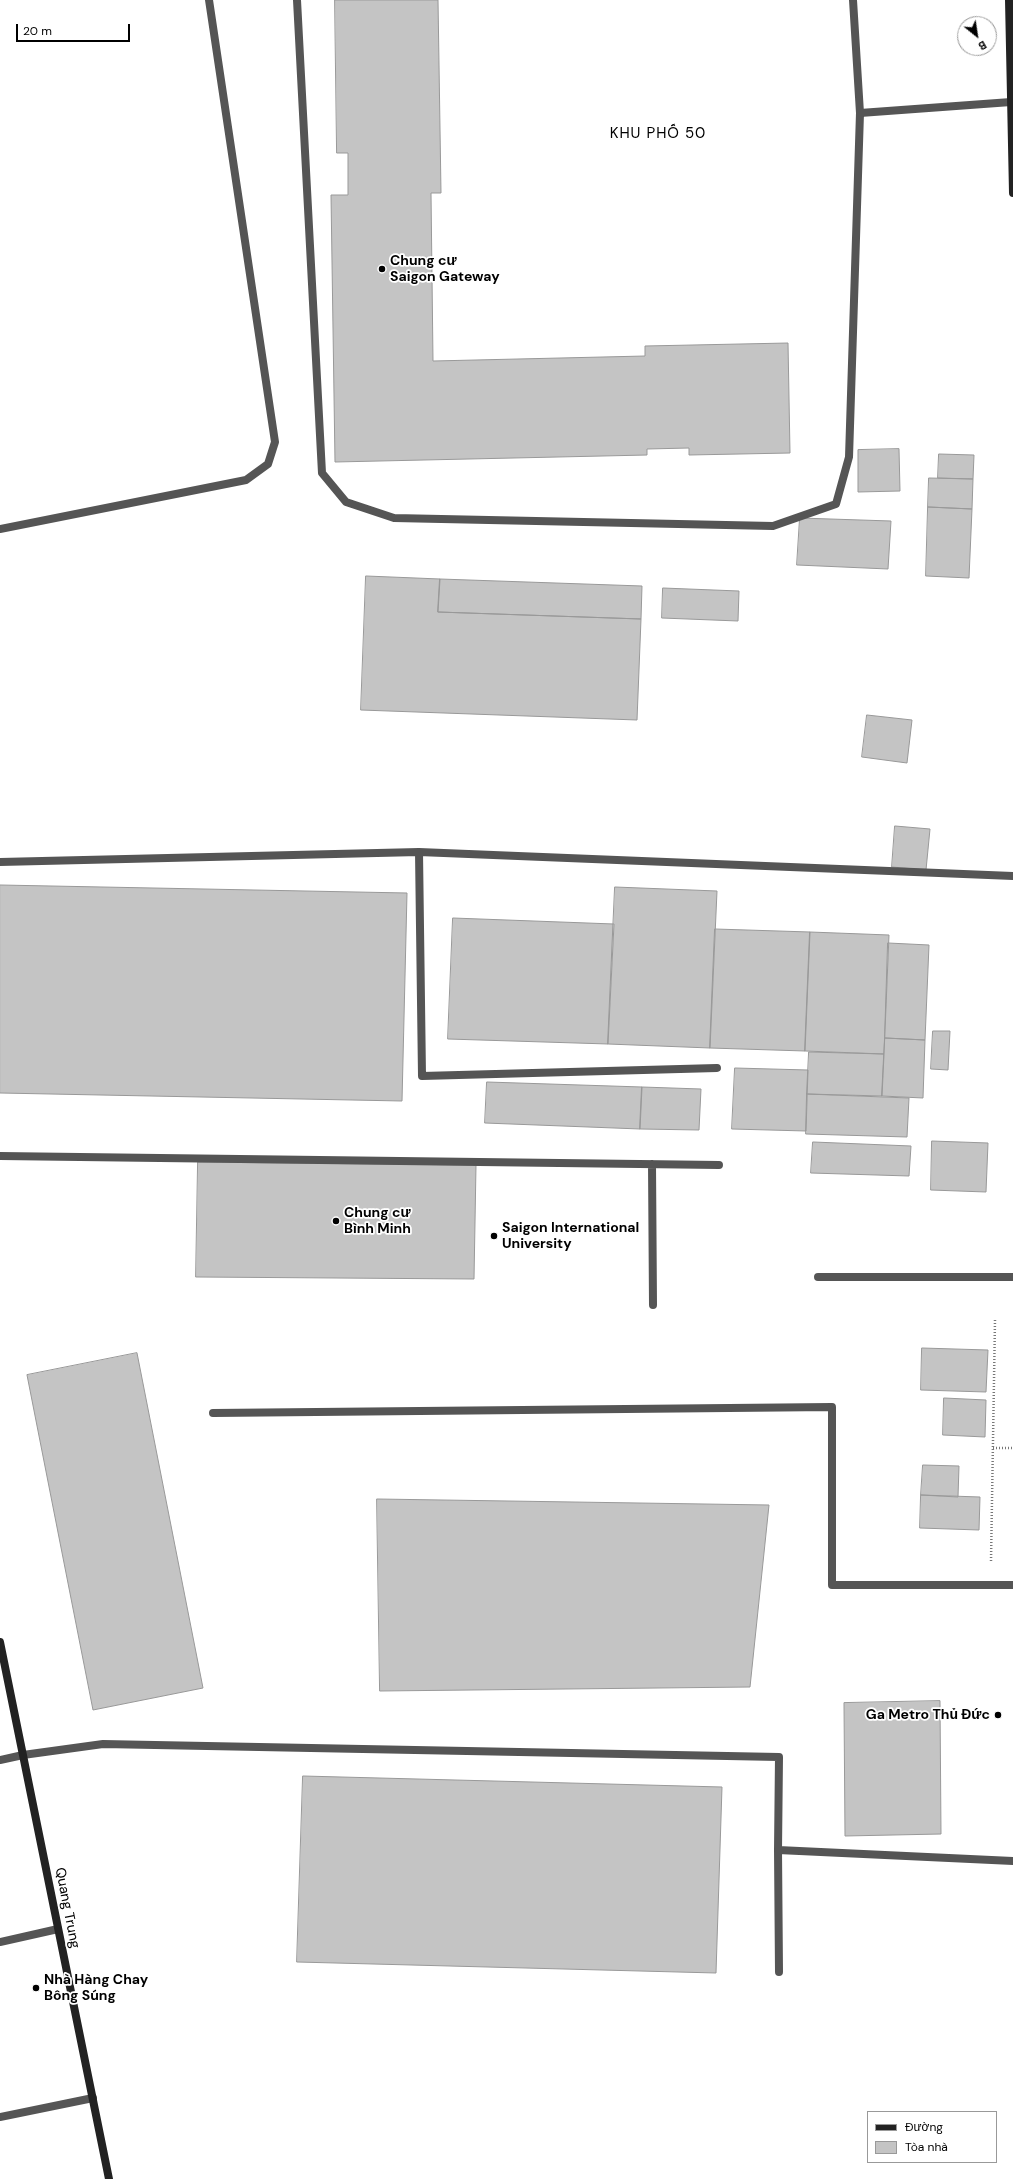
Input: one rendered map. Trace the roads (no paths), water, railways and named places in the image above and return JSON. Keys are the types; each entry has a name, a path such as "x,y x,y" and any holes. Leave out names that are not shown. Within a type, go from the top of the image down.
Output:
{"street":[{"path":"0,529 246,480 268,464 274,442 209,0"},
{"path":"298,0 322,473 346,502 394,518 773,526 836,504 849,458 860,113 853,0"},
{"path":"1009,0 1013,193"},
{"path":"860,113 1011,102"},
{"path":"419,852 422,1076 717,1068"},
{"path":"0,862 419,852 1013,876"},
{"path":"0,1156 719,1165"},
{"path":"652,1164 653,1305"},
{"path":"818,1277 1013,1277"},
{"path":"213,1412 832,1407 832,1585 1013,1585"},
{"name":"Quang Trung","path":"0,1642 109,2179"},
{"path":"0,1760 23,1755 103,1744 778,1757 779,1972"},
{"path":"778,1850 1013,1861"},
{"path":"0,1942 58,1930"},
{"path":"0,2117 93,2098"}],"place":[{"name":"Chung cư Saigon Gateway","path":"382,269"},
{"name":"Chung cư Bình Minh","path":"336,1221"},
{"name":"Saigon International University","path":"494,1236"},
{"name":"Ga Metro Thủ Đức","path":"998,1715"},
{"name":"Nhà Hàng Chay Bông Súng","path":"36,1988"}],"district":[{"name":"KHU PHỐ 50","path":"658,134"}]}
